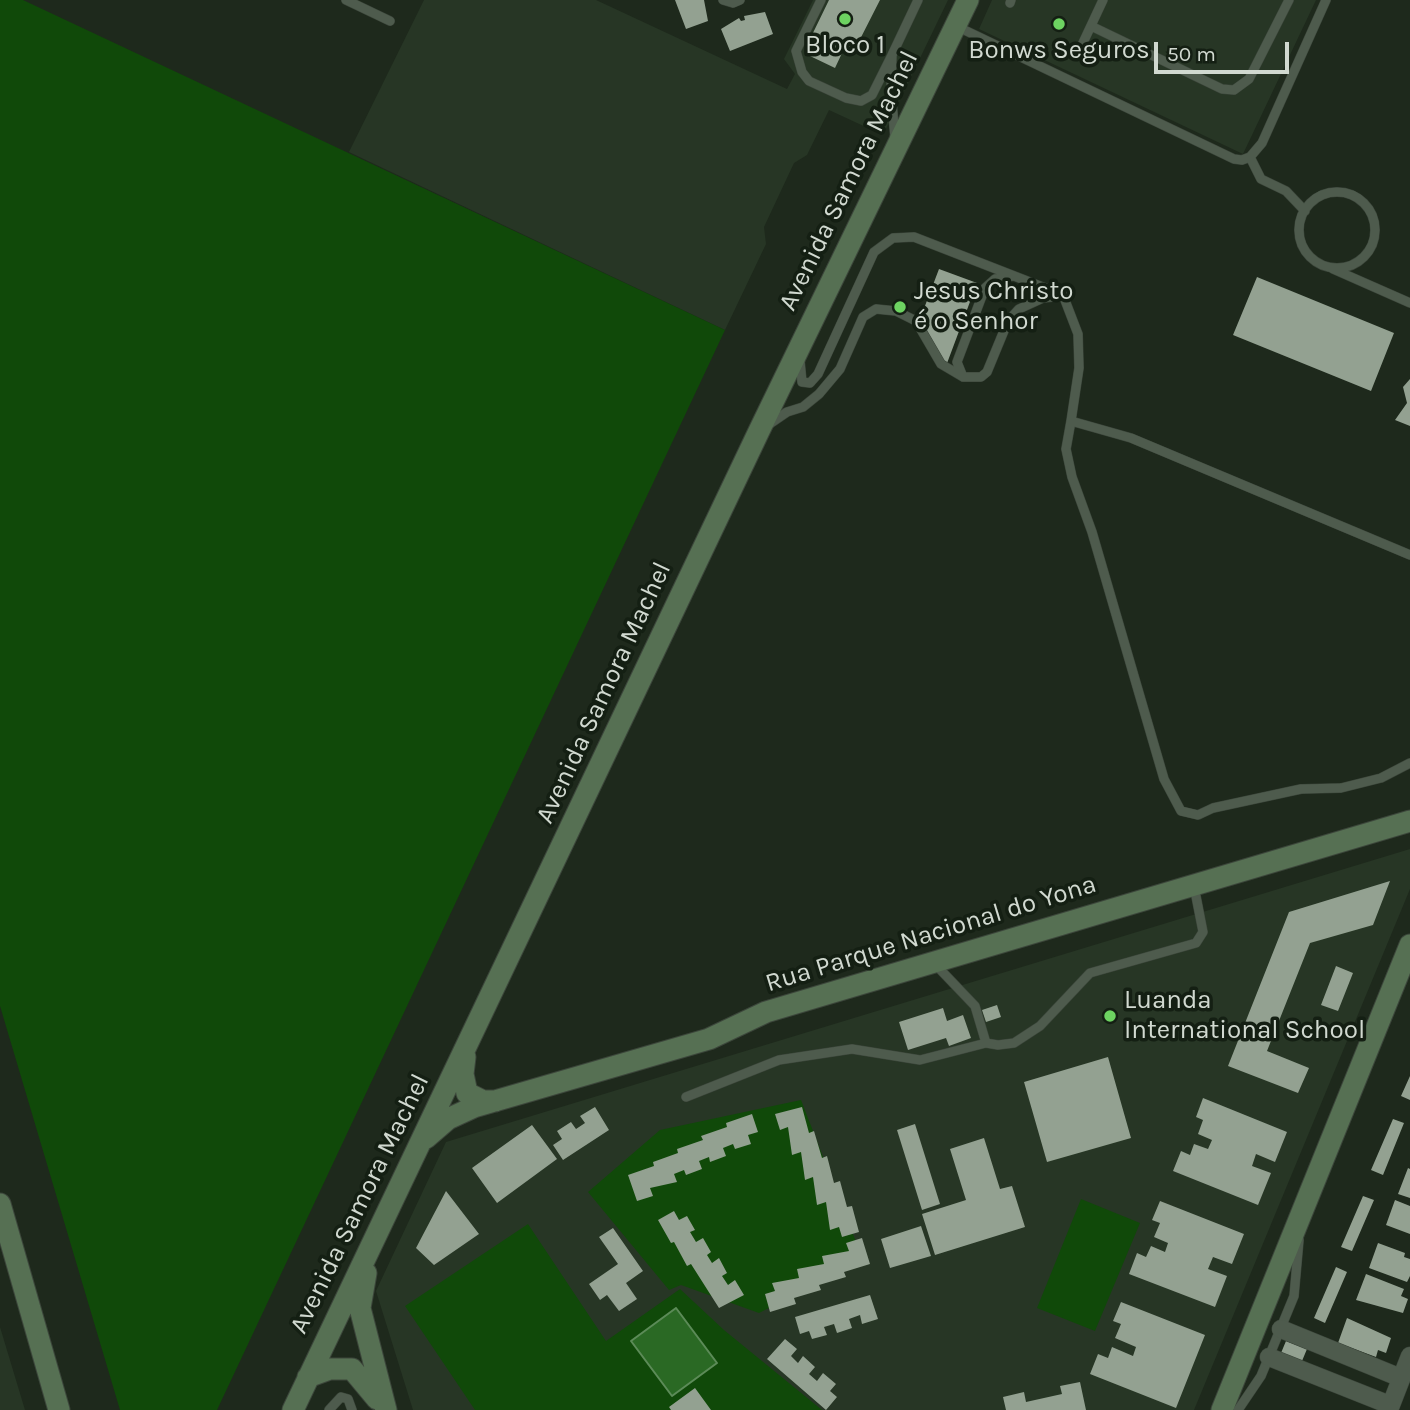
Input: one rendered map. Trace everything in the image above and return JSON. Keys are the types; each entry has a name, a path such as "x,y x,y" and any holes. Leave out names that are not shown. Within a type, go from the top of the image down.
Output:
{"main road":[{"name":"Avenida Samora Machel","path":"293,1410 416,1150 466,1052 759,431 968,0"},
{"name":"Rua Parque Nacional do Yona","path":"416,1150 449,1119 474,1107 709,1039 766,1012 1410,821"},
{"path":"1222,1410 1410,945"},
{"path":"466,1052 463,1073 467,1093 483,1101 497,1101"},
{"path":"1,1213 59,1410"},
{"path":"371,1244 360,1308 385,1410"},
{"path":"308,1377 330,1368 343,1366 352,1369 362,1377 385,1410"}],"street":[{"path":"1281,1329 1401,1378"},
{"path":"1269,1357 1389,1408 1410,1356"}],"lane":[{"path":"346,0 390,21"},
{"path":"723,0 733,3 740,0"},
{"path":"821,0 796,51 802,72 809,80 846,98 861,101 872,95 918,0"},
{"path":"1081,47 1103,0"},
{"path":"1091,26 1222,89 1234,90 1249,79 1289,0"},
{"path":"956,26 1234,159 1250,157 1262,143 1326,0"},
{"path":"892,55 891,89 896,151"},
{"path":"1250,157 1261,179 1286,191 1305,211"},
{"path":"1328,267 1341,268 1364,256 1374,233 1369,211 1362,201 1340,192 1317,198 1305,211 1299,229 1307,254 1328,267 1410,303"},
{"path":"802,342 799,375 802,382 810,383 818,373 874,252 893,238 914,237 1063,295 1078,334 1079,368 1066,449 1072,477 1092,532 1164,779 1181,811 1198,815 1213,808 1301,789 1340,788 1381,778 1410,763"},
{"path":"963,377 957,362 985,288 995,279 1013,276"},
{"path":"759,431 787,412 803,407 819,394 840,369 863,317 876,309 908,315 916,321 940,364 963,377 982,377 1008,321 1019,309 1043,298 1063,295"},
{"path":"1071,421 1131,438 1410,555"},
{"path":"686,1097 779,1060 852,1049 920,1060 986,1043 1014,1043 1029,1035 1090,973 1196,943 1203,932 1194,884"},
{"path":"933,961 975,1006 986,1043"},
{"path":"1238,1410 1261,1376 1294,1296 1301,1215"},
{"path":"329,1410 341,1397 348,1399 352,1410"}],"shaded area":[{"path":"0,0 23,0 725,330 217,1410 120,1410 0,1006"},
{"path":"424,0 596,0 787,89 795,74 784,59 813,0 948,0 883,135 829,110 807,155 794,163 764,227 766,244 725,330 349,152"},
{"path":"992,0 1316,0 1243,154 979,29"},
{"name":"Luanda International School","path":"1410,849 1410,889 1194,1410 413,1410 376,1291 446,1142"},
{"path":"801,1100 863,1260 759,1313 681,1285 669,1290 588,1192 660,1130"},
{"path":"1081,1199 1140,1223 1095,1331 1037,1308"},
{"path":"528,1224 606,1341 680,1289 724,1330 822,1410 475,1410 405,1306"},
{"path":"676,1308 717,1363 672,1396 631,1341"},
{"path":"0,1327 25,1410 0,1410"}],"building":[{"path":"675,0 704,0 708,21 686,29"},
{"name":"Bloco 1","path":"829,0 880,0 852,55 843,51 835,68 810,56 818,41 811,37"},
{"path":"765,12 773,34 730,51 721,29 739,18 741,21 745,20 744,16"},
{"path":"939,269 977,283 946,366 920,319"},
{"path":"1257,277 1394,333 1371,391 1233,335"},
{"path":"1410,379 1410,426 1395,420 1407,403 1403,387"},
{"path":"1390,881 1373,925 1310,943 1267,1051 1309,1068 1298,1093 1228,1066 1289,912"},
{"path":"1336,966 1353,973 1338,1011 1321,1005"},
{"path":"997,1005 1001,1017 986,1022 982,1010"},
{"path":"943,1008 947,1021 963,1015 971,1038 949,1046 946,1038 908,1050 899,1022"},
{"path":"1108,1057 1131,1138 1047,1162 1024,1082"},
{"path":"1410,1076 1410,1100 1401,1096"},
{"path":"1203,1098 1287,1132 1275,1162 1256,1154 1252,1166 1271,1173 1258,1205 1173,1171 1181,1151 1190,1155 1194,1144 1208,1149 1212,1140 1198,1134 1203,1120 1196,1117"},
{"path":"595,1107 609,1130 563,1160 553,1145 562,1139 557,1131 571,1122 576,1129 585,1123 580,1116"},
{"path":"802,1107 809,1133 814,1131 822,1158 827,1156 834,1183 840,1181 847,1207 852,1206 859,1232 842,1237 839,1227 830,1230 826,1202 817,1205 813,1177 805,1180 801,1152 792,1155 788,1127 780,1130 775,1114"},
{"path":"752,1114 758,1132 748,1135 751,1144 735,1149 733,1144 723,1148 726,1156 710,1162 709,1157 699,1161 702,1169 686,1175 684,1170 674,1174 677,1182 650,1188 653,1196 637,1201 628,1175 654,1166 653,1162 678,1153 677,1149 703,1140 701,1136 727,1127 726,1123"},
{"path":"1393,1119 1404,1123 1383,1175 1371,1170"},
{"path":"915,1124 940,1204 922,1210 897,1130"},
{"path":"532,1125 557,1159 497,1203 472,1168"},
{"path":"984,1138 1000,1189 1012,1186 1025,1227 935,1255 922,1214 966,1200 950,1149"},
{"path":"1408,1168 1410,1169 1410,1198 1398,1194"},
{"path":"446,1191 479,1234 434,1265 416,1248"},
{"path":"1363,1196 1374,1200 1352,1251 1341,1247"},
{"path":"1395,1200 1410,1206 1410,1234 1386,1225"},
{"path":"1160,1201 1244,1234 1232,1264 1213,1257 1208,1269 1227,1276 1215,1307 1129,1274 1137,1253 1146,1257 1151,1246 1165,1252 1168,1243 1154,1237 1160,1223 1152,1220"},
{"path":"674,1211 679,1220 687,1216 695,1230 690,1232 696,1242 703,1238 711,1252 707,1255 712,1263 719,1258 727,1273 722,1276 728,1285 735,1280 744,1295 719,1308 691,1264 687,1266 674,1242 671,1243 658,1220"},
{"path":"921,1226 931,1256 890,1268 881,1239"},
{"path":"613,1228 643,1271 626,1283 637,1299 619,1311 607,1295 600,1300 589,1284 618,1264 599,1237"},
{"path":"862,1238 870,1264 844,1272 846,1277 819,1285 821,1290 794,1298 796,1304 770,1312 765,1294 775,1291 772,1283 799,1278 797,1269 824,1264 822,1256 849,1251 846,1243"},
{"path":"1378,1243 1405,1253 1404,1257 1410,1259 1410,1276 1407,1282 1369,1268"},
{"path":"1336,1267 1347,1272 1325,1323 1314,1318"},
{"path":"1366,1274 1404,1289 1401,1296 1408,1299 1403,1313 1356,1300"},
{"path":"870,1295 878,1319 862,1324 860,1315 849,1319 852,1328 837,1333 834,1324 824,1327 827,1335 812,1339 809,1331 800,1334 795,1317"},
{"path":"1121,1302 1205,1335 1176,1408 1090,1374 1098,1354 1108,1358 1112,1347 1133,1356 1136,1347 1115,1338 1121,1324 1113,1321"},
{"path":"1347,1318 1391,1338 1386,1353 1378,1350 1376,1357 1338,1343"},
{"path":"785,1339 797,1349 791,1356 798,1363 803,1356 815,1367 809,1374 817,1381 823,1373 836,1384 830,1391 837,1397 826,1410 767,1359"},
{"path":"1286,1341 1307,1349 1302,1361 1281,1353"},
{"path":"1080,1382 1086,1410 1006,1410 1003,1397 1024,1392 1026,1402 1062,1394 1060,1386"},
{"path":"695,1388 711,1410 671,1410 669,1407"}],"place":[{"name":"Bloco 1","path":"845,19"},
{"name":"Bonws Seguros","path":"1059,24"},
{"name":"Jesus Christo é o Senhor","path":"900,307"},
{"name":"Luanda International School","path":"1110,1016"}]}
